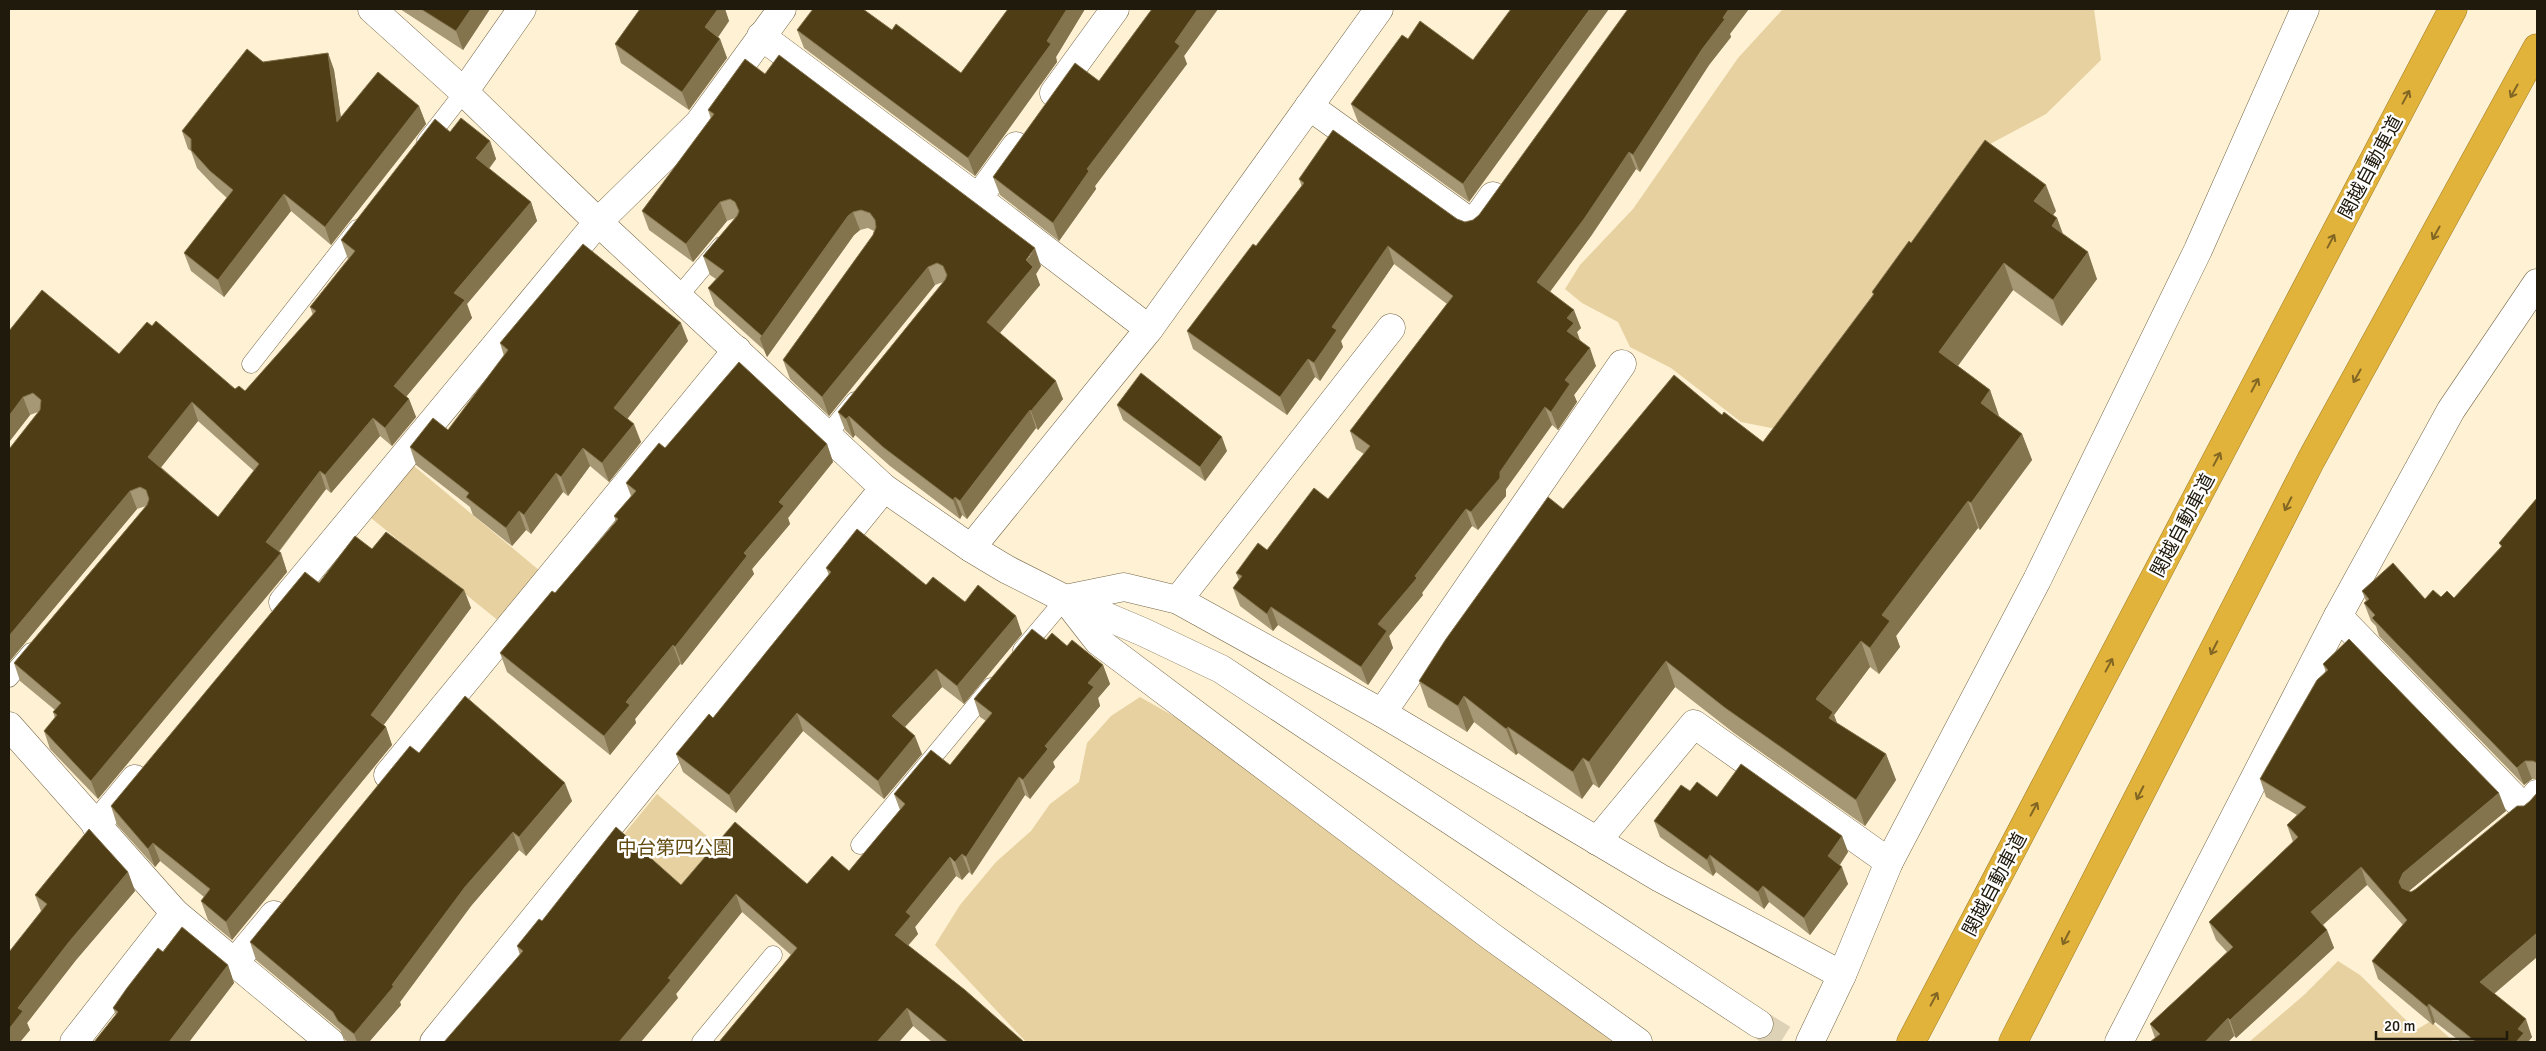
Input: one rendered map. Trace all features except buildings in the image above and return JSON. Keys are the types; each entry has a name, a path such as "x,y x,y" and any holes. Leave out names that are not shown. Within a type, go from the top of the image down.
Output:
{"highway":[{"name":"関越自動車道","path":"1911,1042 2453,9"},
{"path":"2013,1042 2311,460 2537,48"}],"street":[{"path":"372,9 464,92 598,222 884,488 971,548 1065,599 1143,632 1221,669 1759,1024"},
{"path":"464,92 522,9"},
{"path":"268,620 598,222 699,123 782,9"},
{"path":"978,198 1115,9"},
{"path":"971,548 1149,329 1378,9"},
{"path":"1810,1042 1842,975 1889,862 2037,580 2190,268 2305,9"},
{"path":"761,36 1149,329"},
{"path":"1309,106 1474,224 1508,176"},
{"path":"2119,1042 2338,616 2451,410 2537,283"},
{"path":"1178,600 1390,328"},
{"path":"373,794 736,350"},
{"path":"770,381 787,357"},
{"path":"1382,713 1622,364"},
{"path":"434,1042 884,488"},
{"path":"1065,599 1124,587 1178,600 1382,713 1660,878 1842,975"},
{"path":"1065,599 1098,641 1468,920 1638,1042"},
{"path":"2338,616 2524,808"},
{"path":"1597,841 1694,724 1889,862"},
{"path":"9,726 175,913 330,1042"},
{"path":"96,826 153,757"},
{"path":"235,962 292,893"},
{"path":"74,1042 175,913"}],"lane":[{"path":"416,154 464,92"},
{"path":"252,364 367,216"},
{"path":"678,297 729,236"},
{"path":"828,434 864,389"},
{"path":"1014,660 1065,599"},
{"path":"9,678 40,641"},
{"path":"860,844 1001,676"},
{"path":"701,1042 773,955"}],"green space":[{"path":"1783,9 2094,9 2101,60 2046,114 1990,144 1787,431 1741,422 1671,368 1630,347 1618,322 1582,303 1565,289 1580,265 1633,209 1738,58"},
{"path":"414,466 540,571 500,622 371,518"},
{"path":"1140,697 1207,735 1613,1042 1026,1042 935,945 960,905 996,862 1031,831 1050,804 1079,782 1087,743 1111,716"},
{"name":"中台第四公園","path":"657,794 726,852 687,896 620,839"},
{"path":"2338,961 2360,975 2416,1030 2431,1021 2454,1042 2249,1042 2304,995"}],"tunnel":[{"path":"1759,1024 1788,1042"}]}
